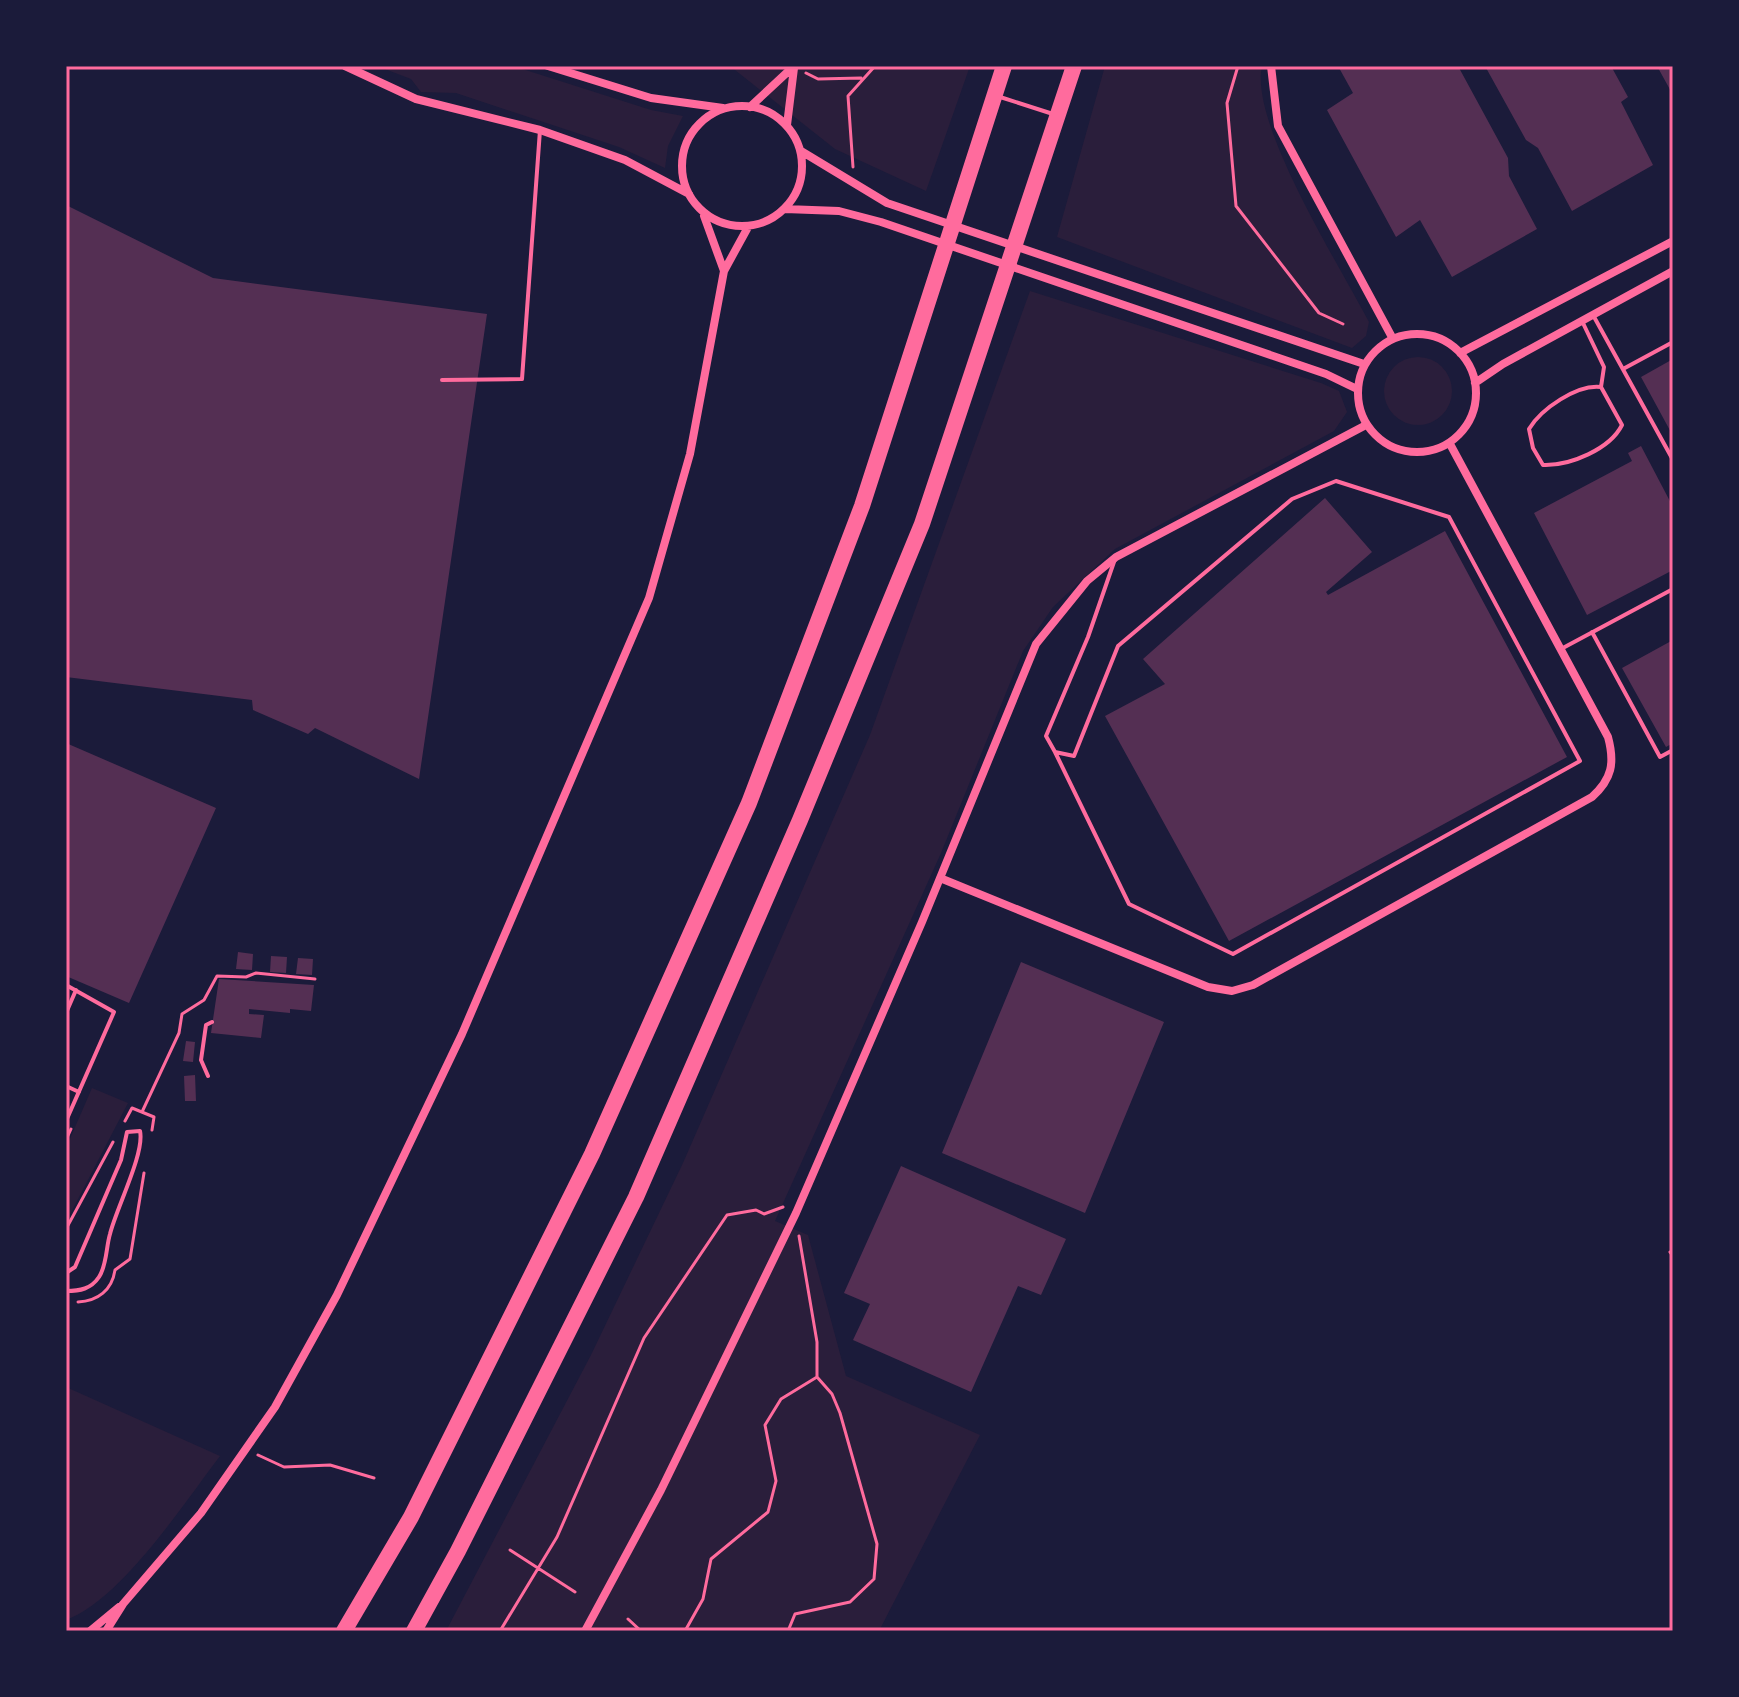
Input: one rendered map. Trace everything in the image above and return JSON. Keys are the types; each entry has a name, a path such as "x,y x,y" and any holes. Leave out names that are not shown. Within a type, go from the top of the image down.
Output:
{"highway":[{"path":"344,1631 411,1517 592,1154 749,803 862,506 1004,66"},
{"path":"414,1631 458,1551 636,1197 800,820 922,524 1074,66"}],"street":[{"path":"345,66 416,99 540,130 625,160 689,194 702,211 718,224 747,229"},
{"path":"548,66 651,98 723,108 750,107 771,113 787,125 801,151 800,183 785,209"},
{"path":"750,107 794,66"},
{"path":"787,125 794,66"},
{"path":"1271,66 1278,126 1393,339"},
{"path":"689,194 683,158 689,138 703,120 723,108"},
{"path":"801,151 887,203 1364,364"},
{"path":"106,1631 123,1604 201,1513 293,1375 337,1295 494,964 649,598 690,454 724,271 747,229 785,209 839,211 881,222 1326,374 1357,389"},
{"path":"702,211 724,271"},
{"path":"1460,353 1673,241"},
{"path":"1475,383 1503,364 1673,271"},
{"path":"1410,334 1427,335 1460,353 1475,383 1473,414 1450,444 1436,450 1403,452 1384,442 1366,425 1357,389 1364,364 1393,339 1410,334"},
{"path":"585,1631 661,1490 796,1213 940,878 1036,644 1087,581 1116,557 1366,425"},
{"path":"940,878 1208,987 1232,991 1253,985 1592,797 1604,786 1612,763 1608,737 1450,444"},
{"path":"90,1631 123,1604"}],"lane":[{"path":"995,96 1059,116"},
{"path":"442,380 522,379 540,130"},
{"path":"1593,315 1673,460"},
{"path":"1582,321 1604,367 1601,387 1622,425 1616,438 1562,466 1543,465 1533,448 1529,429 1537,416 1588,386 1601,387"},
{"path":"1623,369 1673,342"},
{"path":"1055,752 1074,756 1118,646 1292,499 1336,481 1449,517 1580,761 1233,954 1129,904 1046,736 1088,637 1116,557"},
{"path":"1561,649 1673,589"},
{"path":"1592,632 1660,757 1673,750"},
{"path":"66,985 114,1012 66,1121"},
{"path":"66,1013 76,990"},
{"path":"208,1076 201,1060 206,1025 212,1022"},
{"path":"66,1086 79,1092"},
{"path":"66,1273 75,1267 102,1206 121,1160 127,1132 140,1131 139,1148 110,1234 102,1273 93,1284 81,1291 66,1291"}],"path":[{"path":"794,66 818,79 861,78"},
{"path":"856,178 848,96 875,66"},
{"path":"1238,66 1227,103 1236,206 1319,313 1343,324"},
{"path":"500,1631 557,1537 644,1338 727,1215 756,1210 764,1214 783,1207"},
{"path":"788,1631 795,1614 850,1602 874,1579 877,1544 832,1394 817,1377 817,1342 798,1234"},
{"path":"685,1631 703,1599 711,1559 768,1512 776,1481 765,1425 781,1399 817,1377"},
{"path":"254,1453 284,1467 330,1465 374,1478"},
{"path":"510,1550 575,1592"},
{"path":"628,1619 641,1631"}],"shaded area":[{"path":"377,66 513,66 651,110 683,116 668,146 665,168 619,147 456,93 421,92 411,79"},
{"path":"730,66 970,66 926,191 835,149"},
{"path":"1105,66 1262,66 1262,91 1282,157 1369,322 1366,336 1352,348 1057,237"},
{"path":"1030,291 1321,383 1339,391 1347,412 1334,431 1115,549 1053,607 1023,651 941,853 775,1221 808,1235 846,1376 980,1435 879,1631 446,1631 591,1355 683,1163 870,735"},
{"path":"1418,357 1442,367 1452,391 1442,415 1418,425 1394,415 1384,391 1394,367"},
{"path":"92,1088 128,1103 66,1222 66,1148"},
{"path":"66,1387 220,1456 129,1572 87,1609 66,1620"}],"building":[{"path":"1338,66 1458,66 1508,158 1509,176 1537,229 1452,277 1420,220 1396,237 1327,110 1353,93"},
{"path":"1485,66 1611,66 1628,97 1621,102 1653,165 1572,211 1538,148 1526,140"},
{"path":"1657,66 1673,66 1673,95"},
{"path":"66,205 213,278 487,314 419,779 315,728 308,734 253,710 252,700 66,677"},
{"path":"1673,359 1673,436 1641,377"},
{"path":"1641,446 1673,507 1673,570 1587,615 1534,513 1632,461 1628,453"},
{"path":"1325,498 1372,552 1326,592 1328,595 1445,531 1567,757 1229,941 1105,716 1165,684 1143,659"},
{"path":"1673,640 1673,743 1666,747 1622,668"},
{"path":"66,743 216,808 129,1003 66,976"},
{"path":"238,952 253,954 252,970 236,969"},
{"path":"271,956 287,957 286,973 270,972"},
{"path":"298,958 313,959 312,975 296,974"},
{"path":"1021,962 1164,1022 1085,1213 942,1153"},
{"path":"219,979 314,985 311,1011 290,1009 290,1013 249,1009 249,1014 264,1015 261,1038 211,1033"},
{"path":"186,1041 195,1042 193,1062 183,1061"},
{"path":"195,1075 196,1101 185,1101 184,1076"},
{"path":"901,1166 1066,1239 1041,1295 1018,1286 971,1392 853,1340 870,1304 844,1293"}]}
